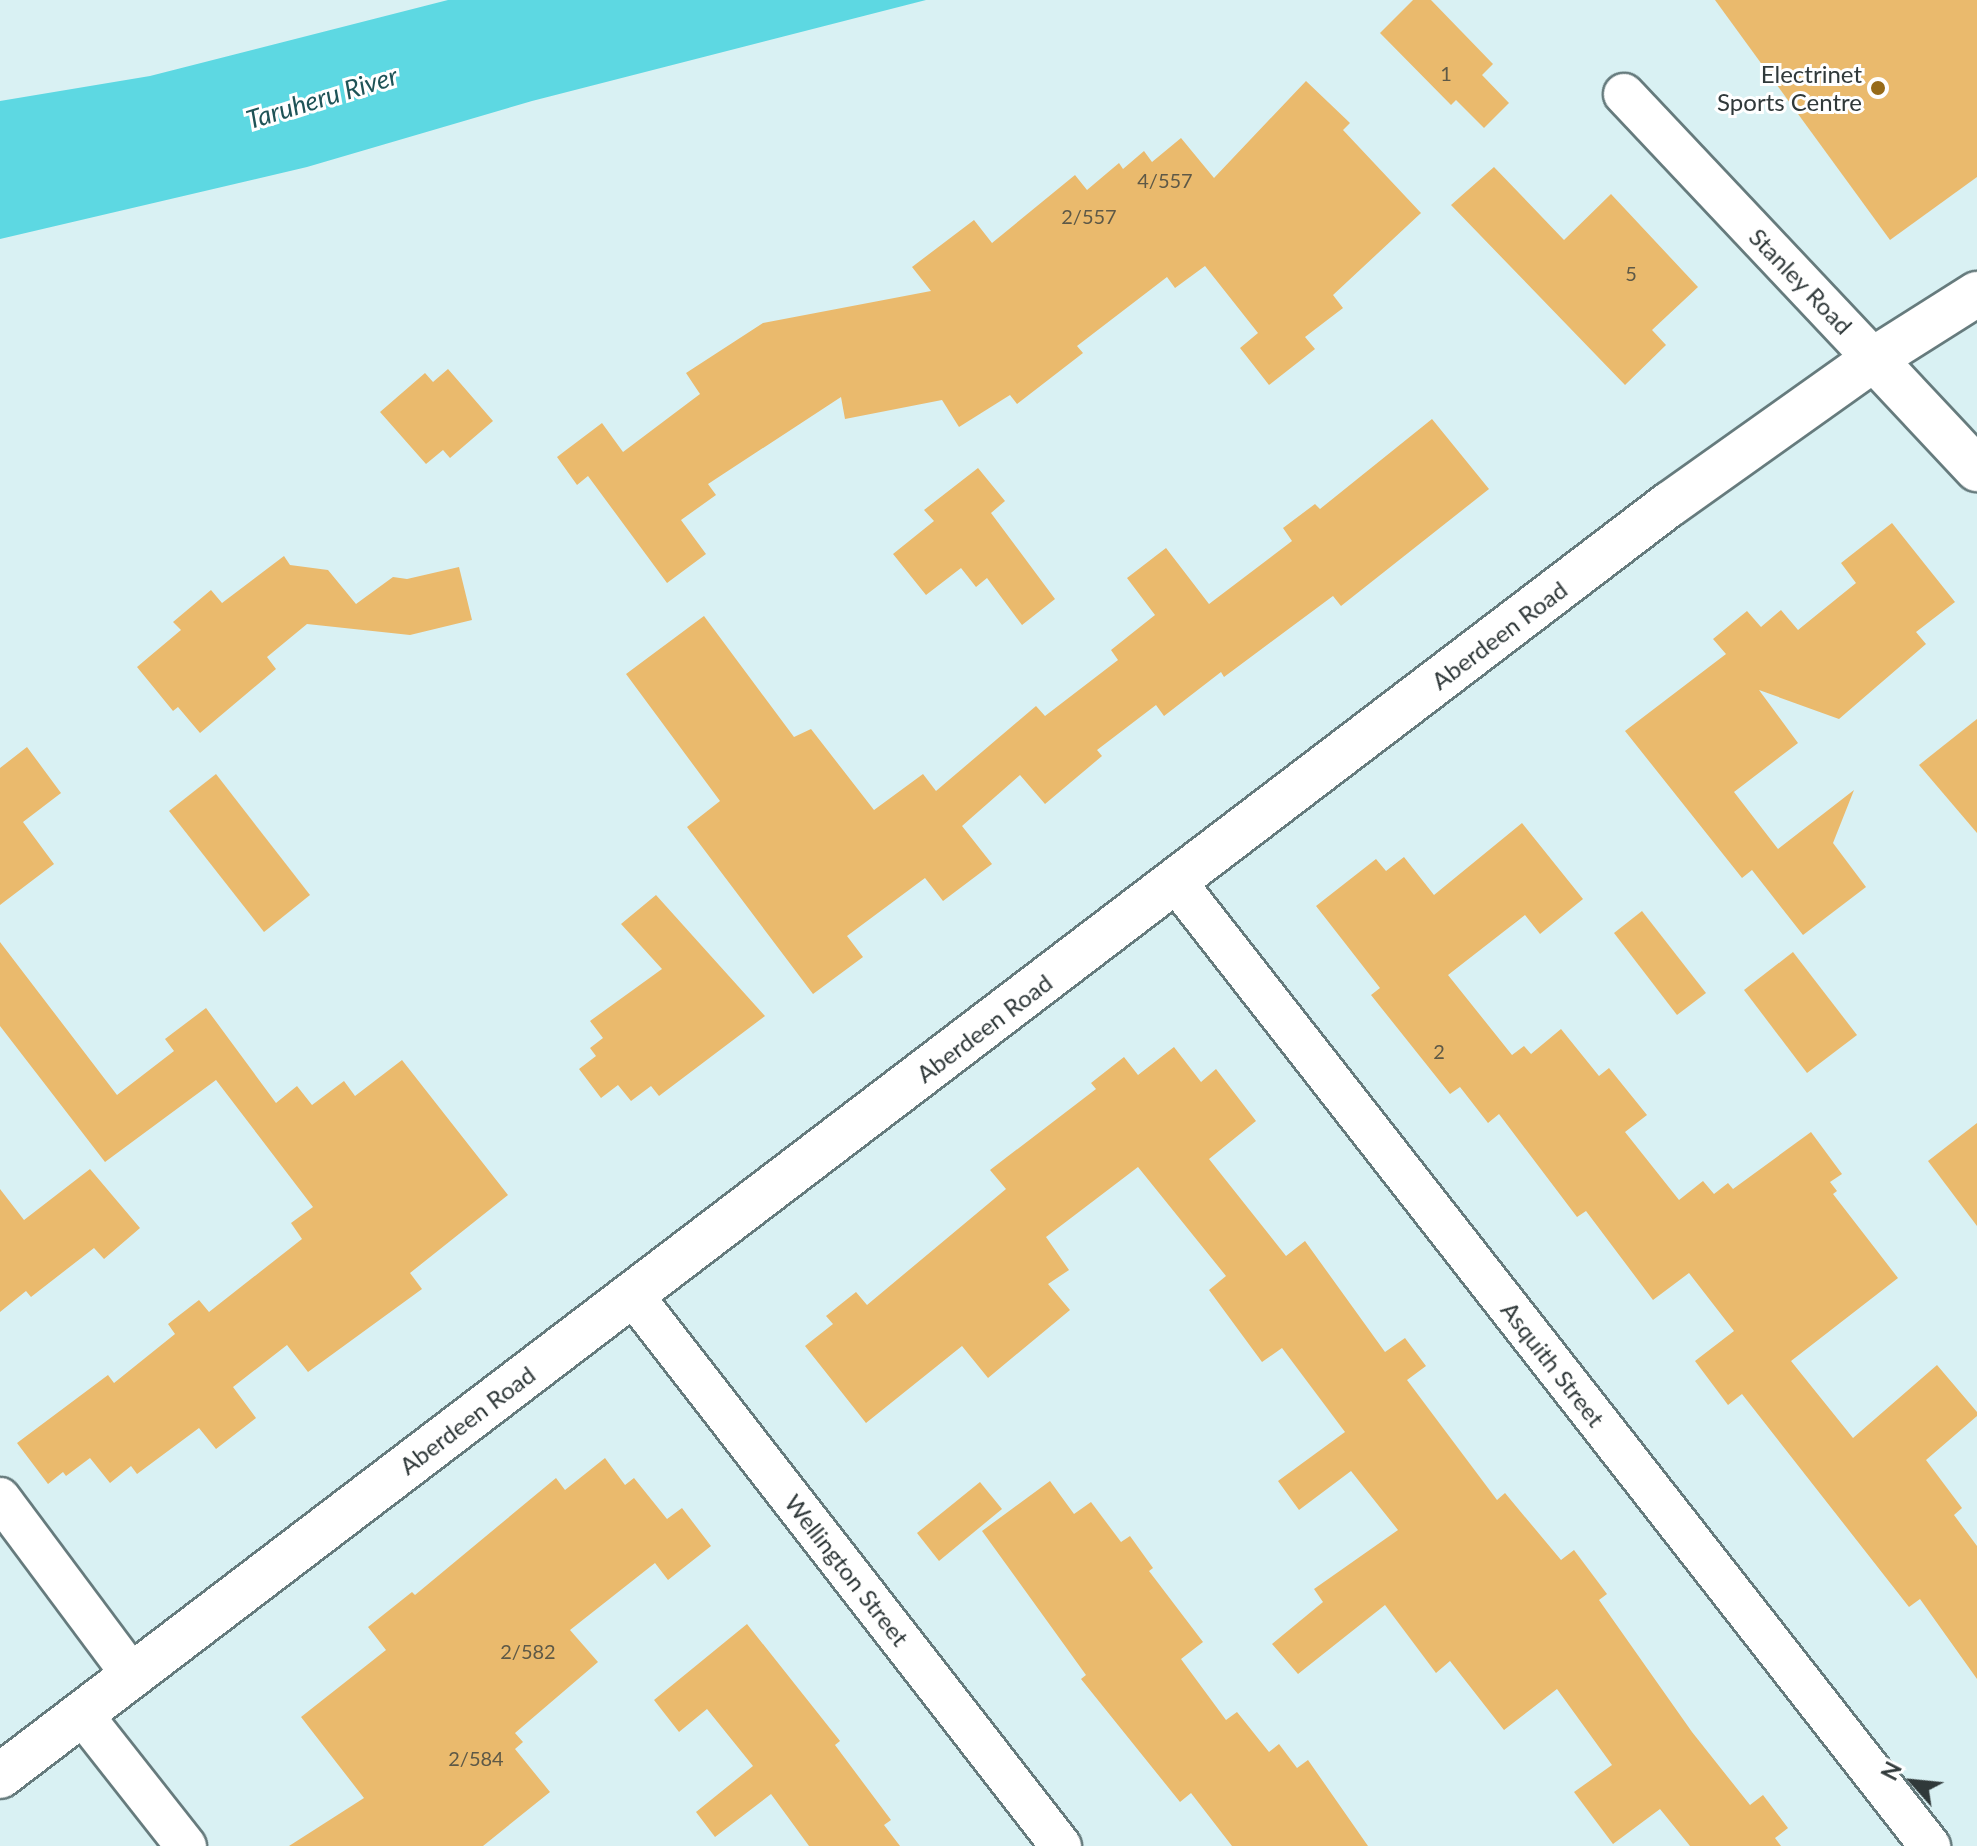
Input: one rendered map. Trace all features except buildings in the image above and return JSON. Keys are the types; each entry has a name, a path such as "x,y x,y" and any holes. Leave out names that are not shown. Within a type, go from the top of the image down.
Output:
{"street":[{"name":"Stanley Road","path":"1624,94 1977,469"},
{"name":"Aberdeen Road","path":"0,1776 1670,504 1874,359 1977,294"},
{"name":"Asquith Street","path":"1176,882 1930,1846"},
{"name":"Wellington Street","path":"632,1294 1061,1846"},
{"path":"0,1498 132,1675"},
{"path":"82,1714 186,1846"}],"water":[{"name":"Taruheru River","path":"448,0 926,0 532,101 307,167 0,239 0,101 150,76"}],"place":[{"name":"Electrinet Sports Centre","path":"1878,88"}]}
